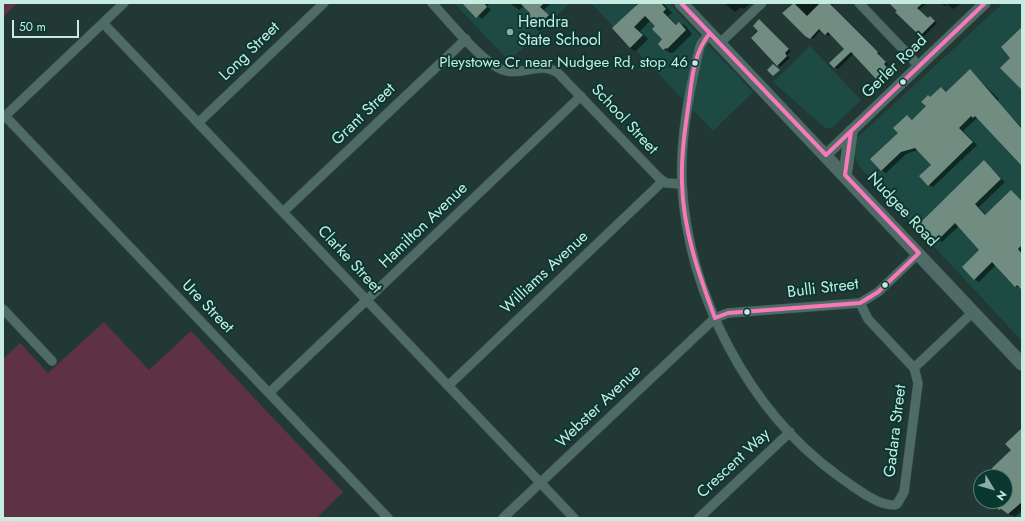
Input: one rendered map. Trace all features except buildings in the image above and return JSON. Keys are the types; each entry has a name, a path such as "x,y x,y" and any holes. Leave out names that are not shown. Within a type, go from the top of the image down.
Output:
{"main road":[{"name":"Nudgee Road","path":"681,3 1020,359"},
{"path":"845,175 851,132"}],"street":[{"path":"4,117 124,3"},
{"name":"Long Street","path":"198,123 324,3"},
{"name":"School Street","path":"432,3 486,60 499,69 512,72 537,67 548,68 558,73 663,182"},
{"path":"720,43 762,3"},
{"path":"860,3 919,66"},
{"name":"Gerler Road","path":"826,155 985,3"},
{"name":"Clarke Street","path":"103,23 574,518"},
{"path":"710,33 701,44 691,83 686,124 682,184 685,211 692,247 697,269 715,318 746,376 763,401 790,432"},
{"name":"Grant Street","path":"284,212 466,39"},
{"name":"Hamilton Avenue","path":"269,393 581,96"},
{"name":"Ure Street","path":"4,117 388,518"},
{"path":"663,182 682,184"},
{"name":"Williams Avenue","path":"448,386 663,182"},
{"name":"Bulli Street","path":"715,318 728,313 860,303 878,292 919,253"},
{"path":"860,303 868,319 914,368"},
{"path":"3,309 52,360"},
{"name":"Gadara Street","path":"790,432 815,457 844,480 882,504 895,505 901,499 904,492 918,383 914,368 974,311"},
{"name":"Webster Avenue","path":"504,518 715,318"},
{"name":"Crescent Way","path":"699,518 790,432"}],"shaded area":[{"path":"3,3 18,3 3,17"},
{"name":"Hendra State School","path":"454,3 570,3 509,61"},
{"path":"591,3 669,3 753,92 713,131"},
{"path":"1003,3 1022,3 1022,341 858,165 853,150 858,137"},
{"path":"810,46 861,100 832,128 825,128 773,82"},
{"path":"104,322 149,370 191,331 343,492 317,518 3,518 3,359 20,343 48,373"},
{"path":"1022,507 1022,518 1008,518"}],"transit line":[{"path":"681,3 826,155 985,3"},
{"path":"710,33 700,48 693,74 686,121 682,163 682,183 685,218 693,252 715,318 728,313 860,303 878,292 919,253 845,175 851,132"}],"place":[{"name":"Hendra State School","path":"510,32"},
{"name":"Pleystowe Cr near Nudgee Rd, stop 46","path":"695,63"}]}
